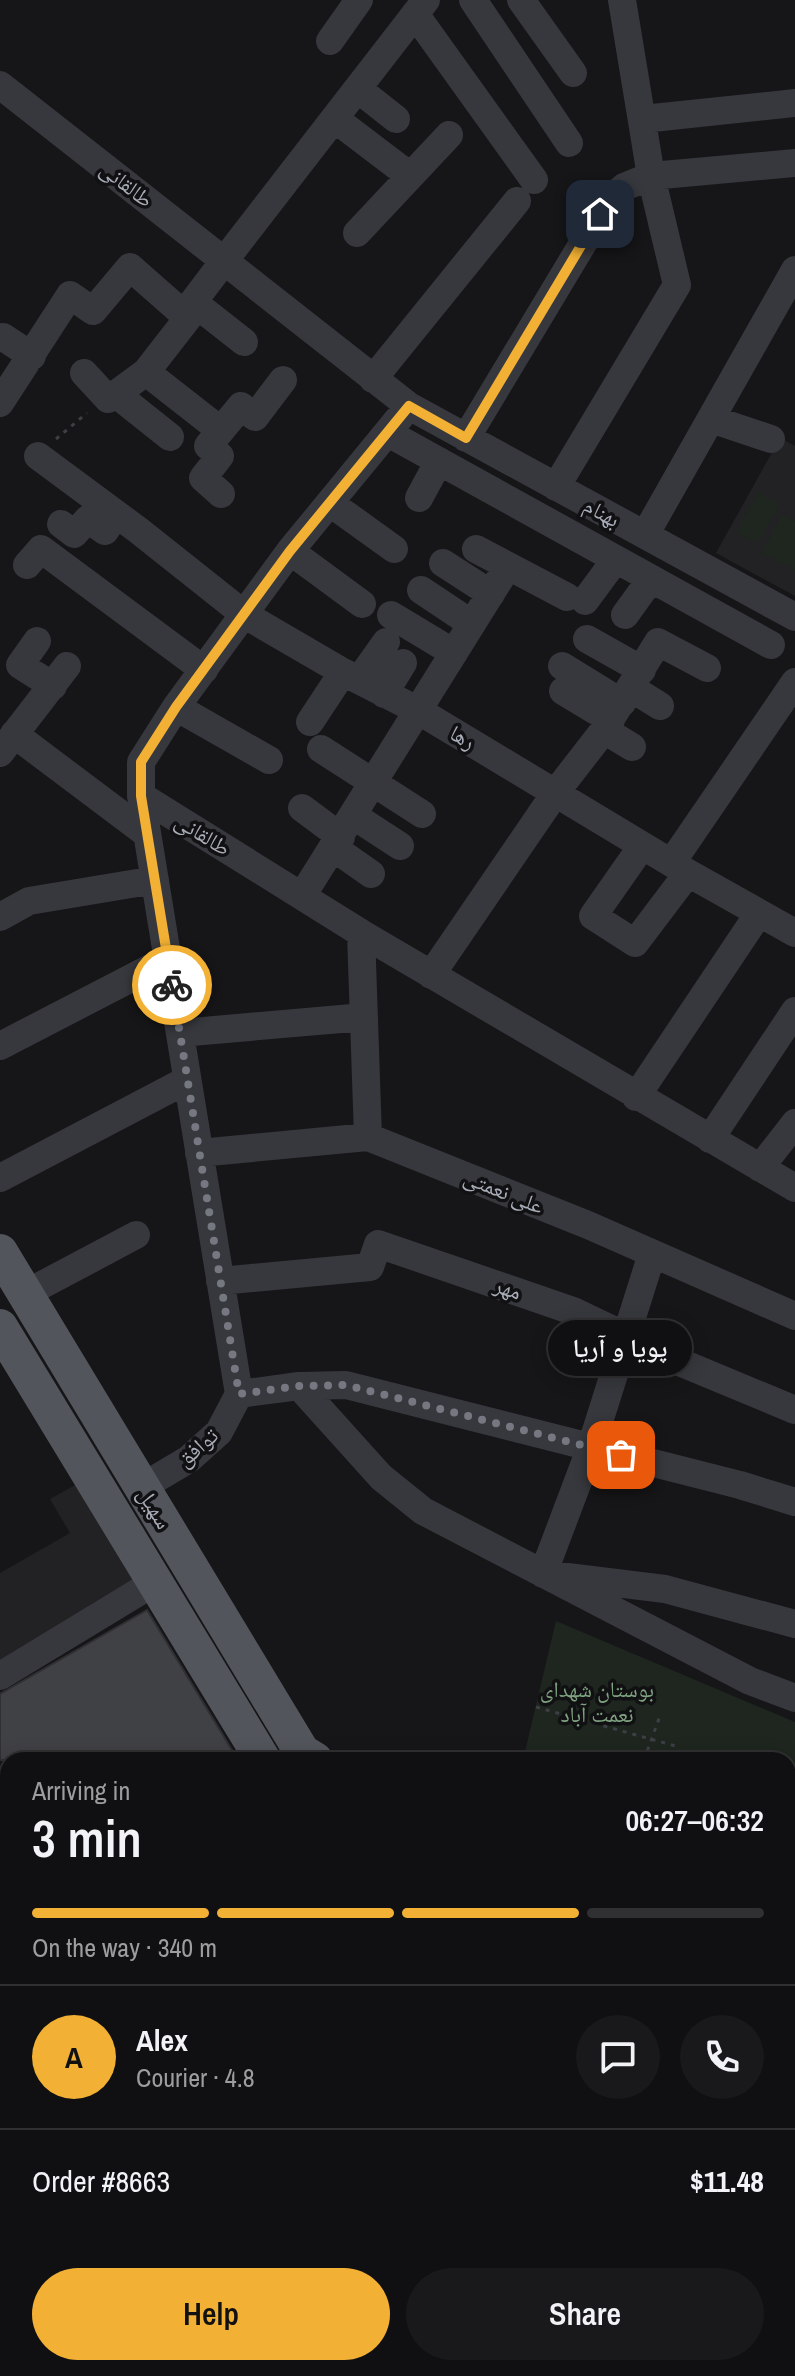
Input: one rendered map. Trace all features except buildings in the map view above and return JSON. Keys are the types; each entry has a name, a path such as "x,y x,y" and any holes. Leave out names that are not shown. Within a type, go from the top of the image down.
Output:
{"main road":[{"name":"سهیل","path":"0,1252 307,1752"},
{"name":"سهیل","path":"0,1327 258,1752"}],"street":[{"path":"330,41 359,0"},
{"path":"473,0 569,143"},
{"path":"521,0 573,73"},
{"path":"556,487 677,285 651,176 622,0"},
{"path":"112,396 146,372 224,261 420,7 526,190 373,379"},
{"name":"طالقانی","path":"0,85 409,406"},
{"path":"358,89 396,119"},
{"path":"643,119 795,103"},
{"path":"335,119 410,176"},
{"path":"357,233 449,135"},
{"path":"466,438 609,200 624,187 651,176 795,163"},
{"path":"0,403 32,356 61,288 93,311 130,267 244,342"},
{"path":"645,535 795,270"},
{"path":"3,337 32,356"},
{"path":"146,372 220,430"},
{"path":"84,373 170,437"},
{"path":"221,494 203,478 220,456 208,446 241,406 255,417 283,380"},
{"path":"409,406 290,551 176,707 141,762 141,796 239,1394 299,1386 346,1385 795,1502"},
{"name":"بهنام","path":"409,406 795,617"},
{"path":"711,419 771,439"},
{"path":"388,433 771,645"},
{"name":"رها","path":"38,456 120,530 245,615 419,711 680,868 793,929"},
{"path":"419,498 439,461"},
{"path":"330,503 394,549"},
{"path":"61,524 74,534 88,519 120,530"},
{"path":"27,565 41,549 204,670"},
{"path":"476,549 576,599 616,559"},
{"path":"290,551 362,604"},
{"path":"443,563 491,594"},
{"path":"302,896 508,566"},
{"path":"625,615 651,579"},
{"path":"421,590 472,624"},
{"path":"587,639 622,702 632,747"},
{"path":"393,640 454,653"},
{"path":"310,722 351,676 393,640"},
{"path":"384,694 393,640"},
{"path":"37,641 20,665 60,676 7,743 147,834"},
{"path":"431,975 556,792 622,702 658,642 707,668"},
{"path":"563,678 622,702 660,706"},
{"path":"642,846 593,916 635,943 795,682"},
{"path":"176,707 269,760"},
{"path":"321,749 422,814"},
{"name":"طالقانی","path":"141,796 431,975 795,1188"},
{"path":"302,808 343,834 400,846"},
{"path":"343,834 371,874"},
{"path":"0,917 29,901 155,880"},
{"path":"636,1097 759,913"},
{"path":"361,933 368,1137"},
{"path":"0,1046 168,959"},
{"path":"710,1139 795,1011"},
{"path":"180,1033 364,1017"},
{"path":"0,1178 187,1080"},
{"path":"760,1168 795,1123"},
{"name":"علی نعمتی","path":"199,1153 368,1137 588,1225 795,1316"},
{"path":"25,1294 136,1235"},
{"name":"مهر","path":"220,1281 370,1267 378,1244 573,1311 682,1363 795,1410"},
{"path":"543,1574 591,1447 652,1254"},
{"path":"299,1386 381,1477 423,1511 750,1681 795,1698"},
{"name":"توافق","path":"142,1487 189,1459 219,1432 239,1394"},
{"path":"543,1574 665,1589 795,1624"},
{"path":"0,1676 155,1582"}],"path":[{"path":"38,456 78,418 112,396"},
{"path":"536,1707 679,1747"},
{"path":"647,1752 661,1713"}],"shaded area":[{"path":"780,438 795,446 795,596 716,553"},
{"path":"84,1480 144,1583 0,1666 0,1573 70,1533 50,1499"}],"green space":[{"path":"758,492 780,504 758,543 736,532"},
{"path":"782,514 795,521 795,570 762,553"},
{"name":"بوستان شهدای نعمت آباد","path":"556,1621 795,1722 795,1752 525,1752"}],"way so far":[{"path":"172,985 239,1394 299,1386 346,1385 621,1455"}],"place":[{"name":"پویا و آریا","path":"621,1455"}],"route":[{"path":"172,985 141,796 141,762 176,707 290,551 409,406 466,438 600,214"}]}
